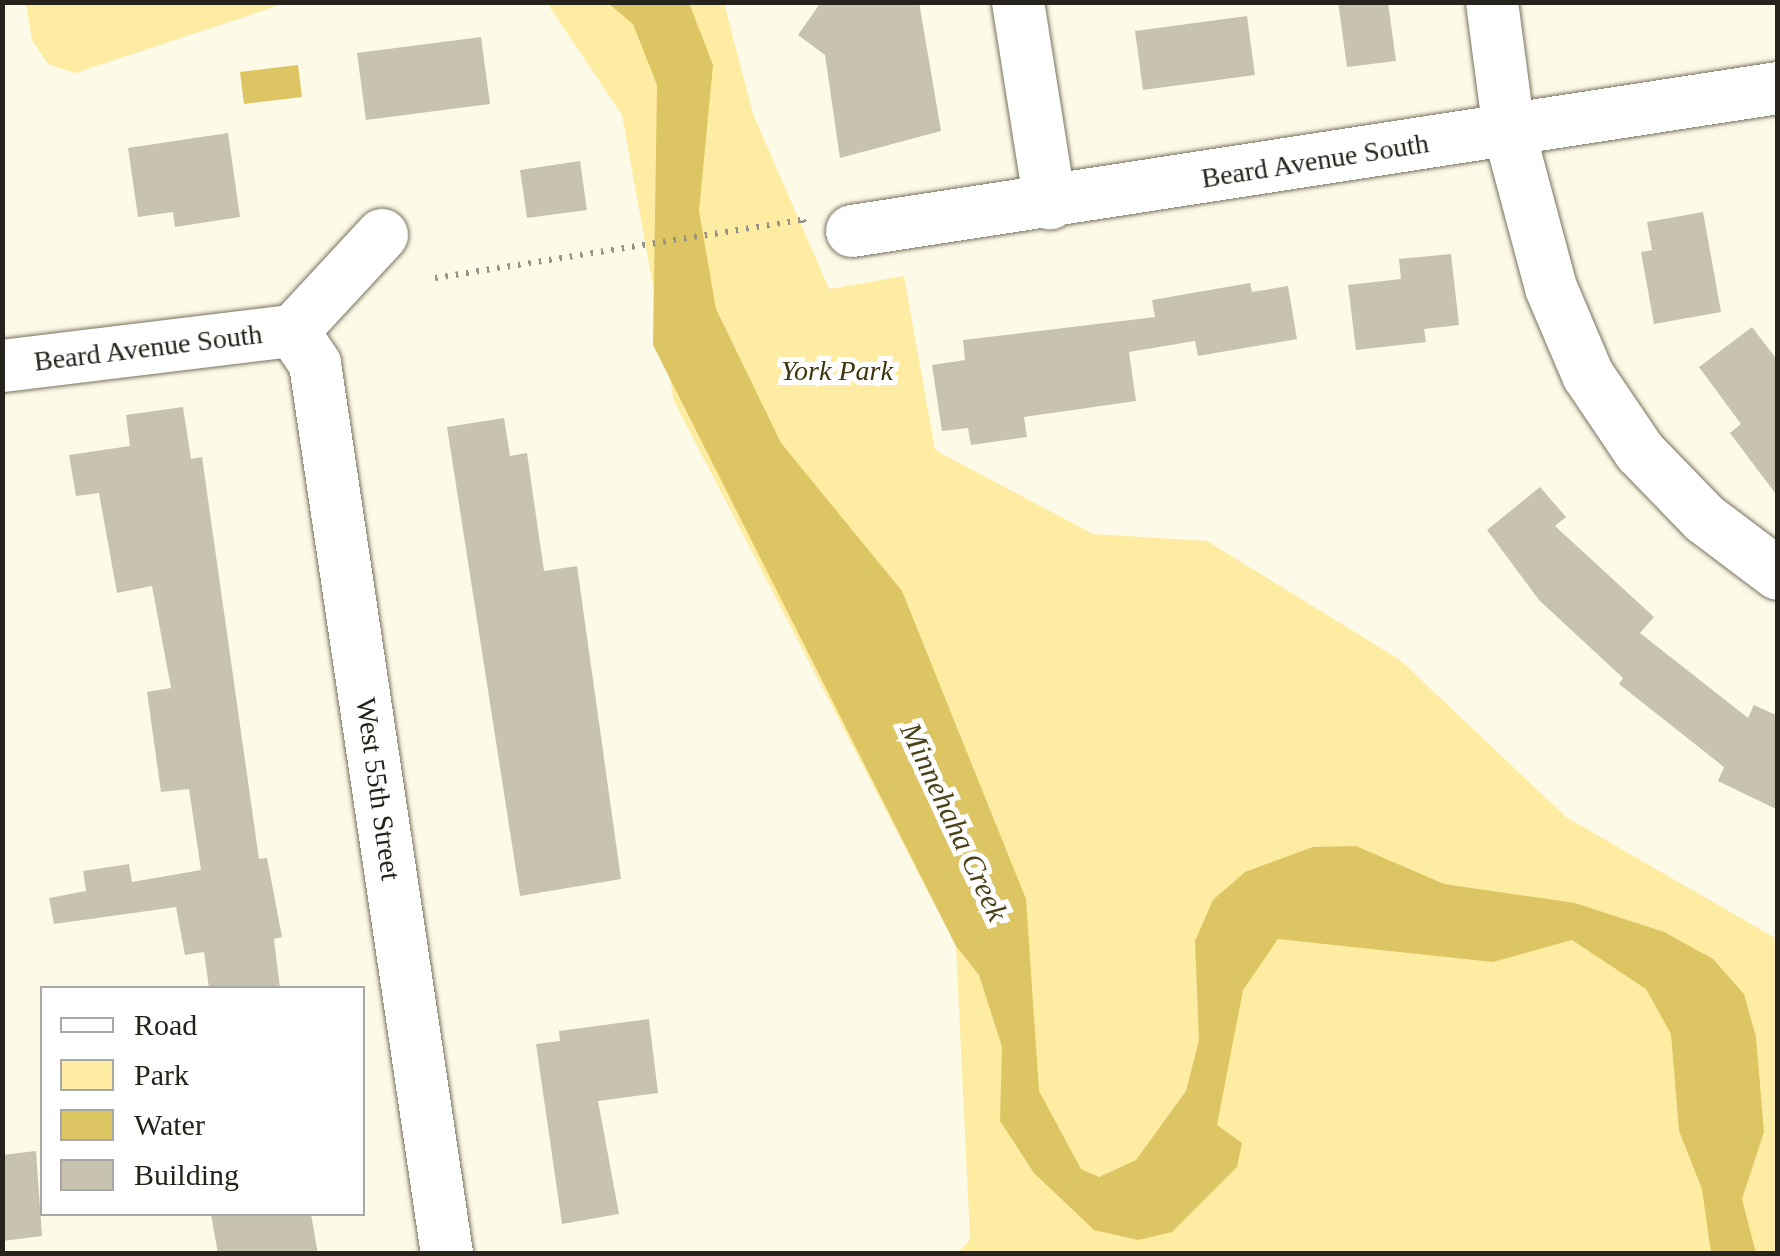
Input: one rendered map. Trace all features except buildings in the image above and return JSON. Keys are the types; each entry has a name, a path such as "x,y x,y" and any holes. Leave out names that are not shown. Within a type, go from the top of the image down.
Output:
{"street":[{"path":"1018,2 1050,203"},
{"path":"1492,2 1509,130 1551,288 1588,374 1640,452 1705,519 1778,574"},
{"name":"Beard Avenue South","path":"852,231 1778,88"},
{"path":"293,332 382,235"},
{"name":"Beard Avenue South","path":"2,366 293,332"},
{"name":"West 55th Street","path":"293,332 315,364 447,1254"}],"path":[{"path":"435,278 633,244 782,224"}],"green space":[{"path":"26,2 286,3 75,73 48,64 32,40"},
{"name":"York Park","path":"547,3 724,3 753,114 829,289 904,276 935,450 1093,534 1207,541 1400,660 1566,817 1777,939 1777,1253 958,1253 970,1239 956,946 674,401 622,115"}],"water":[{"name":"Minnehaha Creek","path":"608,3 689,3 713,65 699,211 716,309 781,443 902,591 1026,899 1039,1091 1081,1169 1099,1177 1136,1160 1186,1091 1199,1040 1195,941 1213,900 1245,872 1313,847 1356,846 1444,884 1575,903 1664,932 1713,959 1744,994 1756,1037 1764,1132 1742,1199 1756,1253 1711,1253 1702,1189 1679,1131 1671,1034 1646,989 1572,940 1493,962 1278,939 1243,990 1217,1125 1242,1143 1237,1167 1172,1232 1138,1240 1094,1230 1034,1173 1000,1121 1002,1047 979,975 956,946 653,345 657,85 633,24"},
{"path":"298,65 302,97 244,104 240,72"}]}
